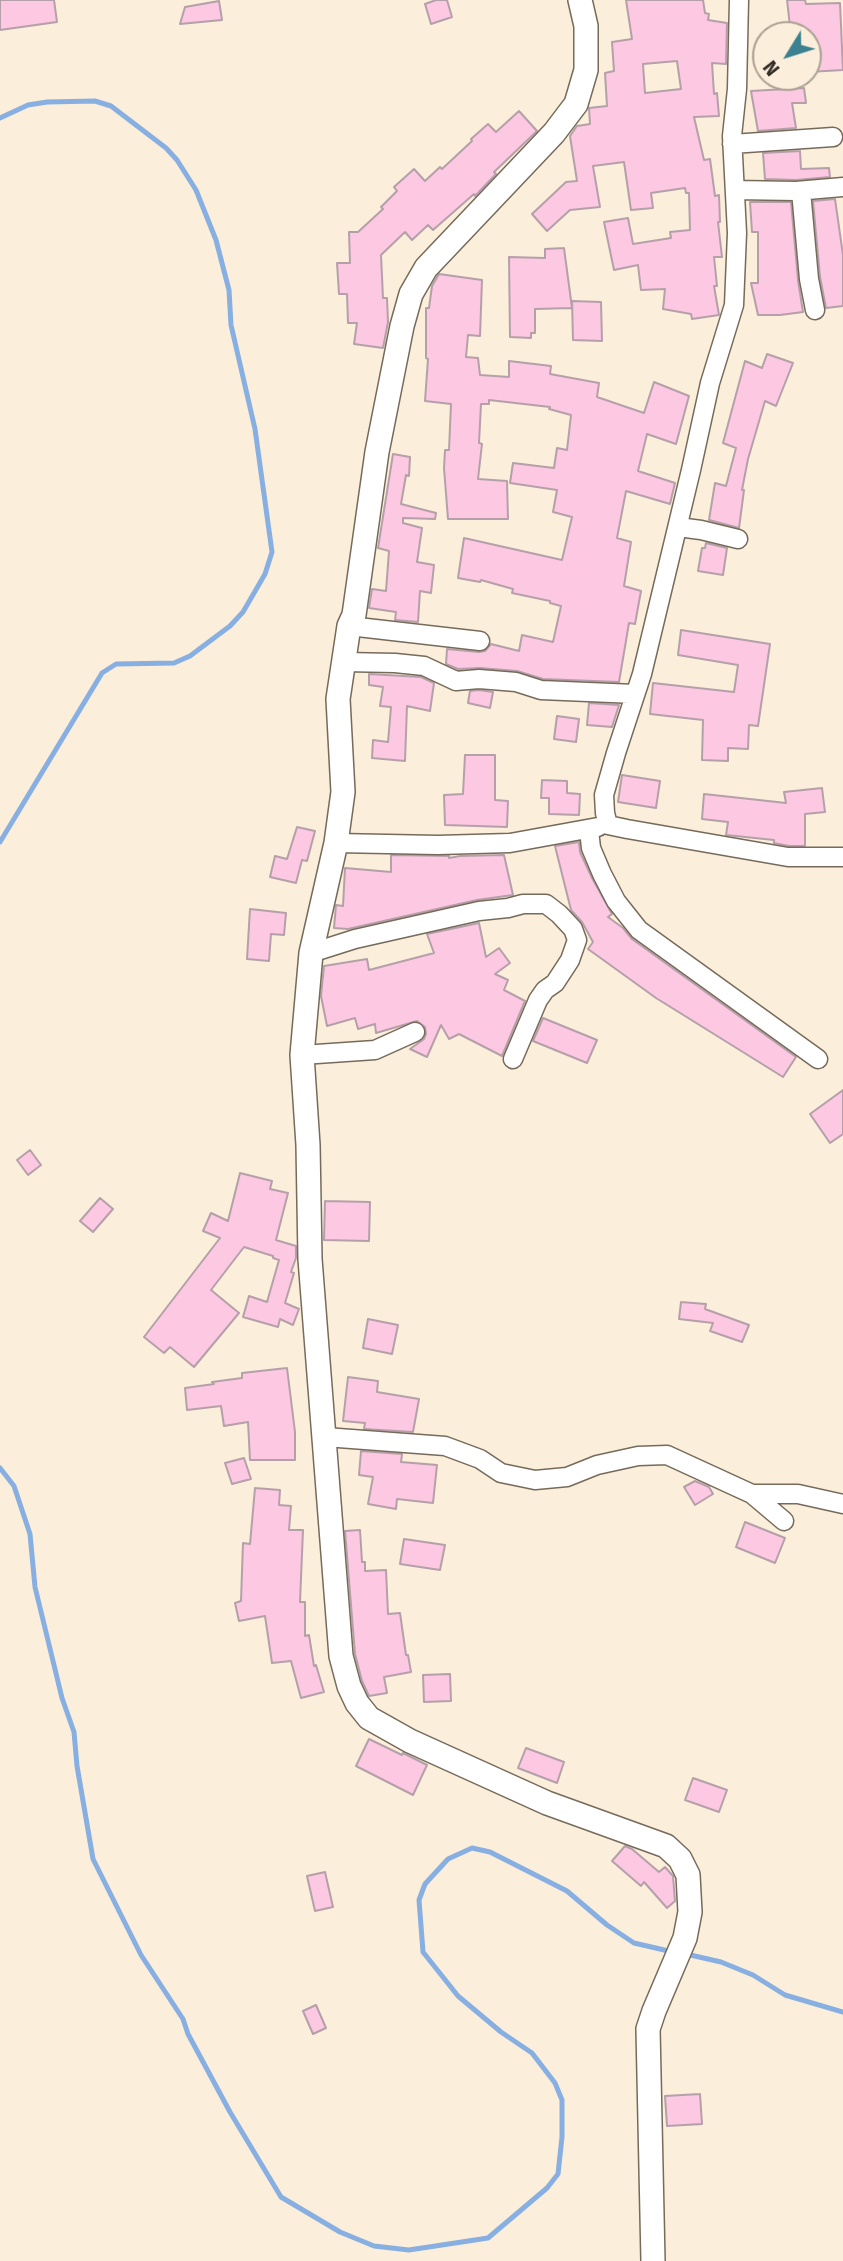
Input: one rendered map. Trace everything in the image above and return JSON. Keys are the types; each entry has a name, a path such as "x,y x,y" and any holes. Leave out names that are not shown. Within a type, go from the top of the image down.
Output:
{"street":[{"path":"580,0 586,26 586,70 576,104 554,133 426,268 411,295 402,326 377,452 354,615 349,626 338,699 343,792 336,843 311,953 302,1055 308,1145 310,1259 341,1656 357,1703 369,1718 411,1741 547,1803 666,1846 680,1859 688,1875 690,1912 685,1938 653,2011 648,2029 653,2261"},
{"path":"608,825 604,795 642,674 710,383 734,305 737,233 732,144 737,89 739,0"},
{"path":"732,144 833,137"},
{"path":"735,190 801,191 843,187"},
{"path":"801,191 809,279 815,310"},
{"path":"678,527 738,538"},
{"path":"349,626 480,641"},
{"path":"344,662 424,666 456,681 479,679 516,682 541,690 635,694"},
{"path":"336,843 438,845 510,842 608,825 788,857 843,857"},
{"path":"589,830 591,848 602,874 616,901 639,930 818,1059"},
{"path":"311,953 355,939 479,911 546,904 573,929 577,940 570,960 555,983 545,990 538,1000 513,1059"},
{"path":"302,1055 375,1050 415,1032"},
{"path":"325,1437 445,1446 480,1459 501,1473 535,1480 567,1477 597,1465 638,1456 667,1455 752,1494 784,1521"},
{"path":"752,1494 798,1494 843,1504"}],"building":[{"path":"0,0 54,0 57,22 0,30"},
{"path":"447,0 452,17 431,24 425,4"},
{"path":"626,0 703,0 705,13 709,14 708,20 727,23 726,64 712,63 719,116 694,117 704,160 710,159 715,196 719,195 718,222 722,257 714,257 717,286 714,286 719,315 692,319 691,314 663,309 665,289 641,290 638,265 614,270 604,222 628,218 633,244 671,238 670,232 690,230 689,193 686,193 685,188 651,193 653,208 631,210 624,162 593,166 600,207 570,210 547,231 532,214 566,182 577,181 570,136 577,126 590,124 589,108 607,106 605,73 614,71 612,42 632,39","holes":["677,61 681,89 645,93 643,64"]},
{"path":"787,0 805,0 806,4 840,3 843,70 822,71 822,21 789,21"},
{"path":"219,1 222,20 180,24 185,7"},
{"path":"751,91 804,91 806,103 792,103 796,128 758,131"},
{"path":"519,111 537,131 494,172 496,174 475,196 474,194 433,230 428,225 412,240 405,232 381,255 383,298 387,298 388,322 383,348 354,344 357,323 348,323 347,294 339,294 337,263 350,263 349,232 358,232 383,209 381,207 397,191 394,187 414,169 425,181 440,167 442,169 488,124 496,132"},
{"path":"800,151 801,169 829,168 830,177 765,179 763,153"},
{"path":"835,199 843,255 843,306 826,308 820,277 813,201"},
{"path":"750,202 791,202 803,312 758,315 751,283 758,283 758,232 752,232"},
{"path":"564,248 572,308 535,309 535,333 531,333 531,338 510,337 509,257 545,258 545,249"},
{"path":"439,274 482,280 480,336 468,335 466,357 478,358 480,375 509,377 509,361 551,366 550,374 599,383 597,397 644,413 654,382 689,396 676,444 647,434 638,471 675,483 670,504 626,491 617,538 631,542 624,586 641,591 635,624 629,623 619,682 543,679 517,671 458,669 446,664 447,649 479,652 485,651 491,644 519,651 522,635 553,642 561,606 512,593 513,589 481,580 458,578 464,538 562,560 572,517 553,512 557,490 510,483 513,463 554,468 557,448 567,450 571,415 549,409 550,407 489,400 489,404 481,404 479,443 482,444 478,479 507,481 508,519 448,519 444,468 445,450 449,450 451,404 425,401 428,359 426,308 429,308 432,286"},
{"path":"572,301 601,302 602,341 573,340"},
{"path":"767,354 793,363 776,406 765,401 748,459 739,528 709,520 715,483 726,486 736,448 723,443 745,361 762,368"},
{"path":"393,454 410,457 409,476 406,475 401,504 436,513 435,519 403,518 403,523 422,528 417,562 434,565 431,593 420,591 418,622 395,620 396,612 369,608 372,589 386,591 389,551 378,548"},
{"path":"706,543 727,548 723,575 698,571 702,548 705,548"},
{"path":"681,630 770,644 758,726 749,725 748,749 728,748 728,761 702,760 703,720 650,714 653,683 734,692 738,665 678,655"},
{"path":"369,674 421,677 434,683 430,711 407,706 405,761 372,758 373,740 388,742 391,707 380,706 383,687 369,685"},
{"path":"470,691 493,692 490,708 468,703"},
{"path":"589,703 619,705 612,727 587,725"},
{"path":"557,716 579,719 576,742 554,739"},
{"path":"465,755 495,755 495,800 508,801 507,827 445,825 444,795 463,794"},
{"path":"622,775 660,781 656,808 618,802"},
{"path":"542,780 567,781 567,793 580,794 579,815 549,814 549,798 541,798"},
{"path":"822,788 825,812 805,814 805,846 789,846 774,843 774,840 726,835 728,822 702,819 704,794 786,803 784,792"},
{"path":"297,827 315,831 307,861 302,860 296,883 270,877 275,856 287,859"},
{"path":"579,842 580,852 612,914 608,917 632,939 796,1057 783,1077 656,998 588,949 593,942 582,922 571,910 555,846"},
{"path":"391,855 449,858 504,855 513,895 477,900 348,929 334,928 336,905 343,906 345,868 391,872"},
{"path":"250,909 286,913 284,935 271,934 269,961 247,959"},
{"path":"479,923 486,957 499,948 510,963 495,974 508,980 504,990 525,1001 502,1056 459,1034 449,1039 441,1025 427,1057 410,1049 424,1039 426,1034 425,1027 417,1021 376,1033 375,1024 358,1029 355,1018 327,1026 321,996 324,966 367,959 369,970 434,953 427,934"},
{"path":"543,1018 597,1040 587,1063 533,1041"},
{"path":"843,1090 843,1134 830,1143 810,1114"},
{"path":"30,1150 41,1165 28,1175 17,1160"},
{"path":"240,1173 272,1181 270,1189 288,1193 276,1240 296,1246 296,1258 291,1272 294,1273 285,1303 299,1309 293,1325 280,1319 278,1327 243,1317 249,1296 267,1302 279,1260 244,1247 211,1290 239,1313 194,1367 170,1347 164,1353 144,1337 220,1238 203,1231 211,1213 228,1221"},
{"path":"100,1198 113,1209 93,1232 80,1221"},
{"path":"325,1201 370,1202 369,1241 324,1240"},
{"path":"681,1302 706,1304 705,1309 749,1325 742,1342 710,1331 713,1323 679,1319"},
{"path":"368,1319 398,1325 392,1354 363,1348"},
{"path":"287,1368 295,1432 295,1460 250,1460 248,1422 224,1426 221,1406 187,1410 185,1388 242,1378 242,1373"},
{"path":"348,1377 378,1381 377,1392 419,1399 413,1432 364,1429 365,1423 343,1421"},
{"path":"361,1451 402,1454 401,1462 437,1465 433,1503 397,1499 396,1509 368,1504 373,1477 359,1475"},
{"path":"244,1458 251,1479 232,1484 225,1463"},
{"path":"695,1481 709,1487 713,1494 695,1505 684,1487"},
{"path":"255,1488 280,1490 279,1505 291,1506 289,1530 303,1530 300,1602 305,1602 305,1636 309,1635 314,1666 316,1665 324,1692 301,1698 291,1661 272,1663 265,1616 239,1621 235,1603 241,1601 243,1543 250,1544"},
{"path":"745,1522 785,1538 775,1563 736,1547"},
{"path":"360,1530 365,1571 386,1570 388,1614 400,1613 411,1672 384,1677 387,1693 369,1696 355,1654 345,1531"},
{"path":"404,1539 445,1545 440,1570 400,1564"},
{"path":"450,1674 451,1701 424,1702 423,1675"},
{"path":"369,1739 427,1765 413,1795 356,1766"},
{"path":"526,1748 564,1762 557,1783 518,1768"},
{"path":"693,1778 727,1790 719,1812 685,1800"},
{"path":"625,1846 659,1872 665,1867 673,1876 675,1901 667,1908 644,1882 641,1886 612,1861"},
{"path":"325,1872 333,1907 315,1911 307,1876"},
{"path":"316,2005 326,2028 313,2034 303,2011"},
{"path":"700,2094 702,2124 667,2126 665,2096"}],"waterway":[{"path":"0,118 28,105 47,102 95,101 111,106 166,148 196,190 216,240 229,290 231,325 255,429 272,552 265,574 243,612 230,626 190,656 174,663 116,664 102,673 0,842"},
{"path":"0,1468 14,1486 30,1534 35,1587 62,1698 74,1732 93,1859 141,1955 183,2019 188,2034 230,2112 281,2197 340,2232 374,2246 409,2250 488,2238 547,2188 558,2174 562,2100 555,2083 532,2053 501,2032 458,1996 423,1952 419,1900 425,1884 448,1859 472,1848 490,1852 567,1891 607,1925 634,1943 673,1952"},
{"path":"686,1954 721,1962 753,1975 785,1995 843,2012"}]}
